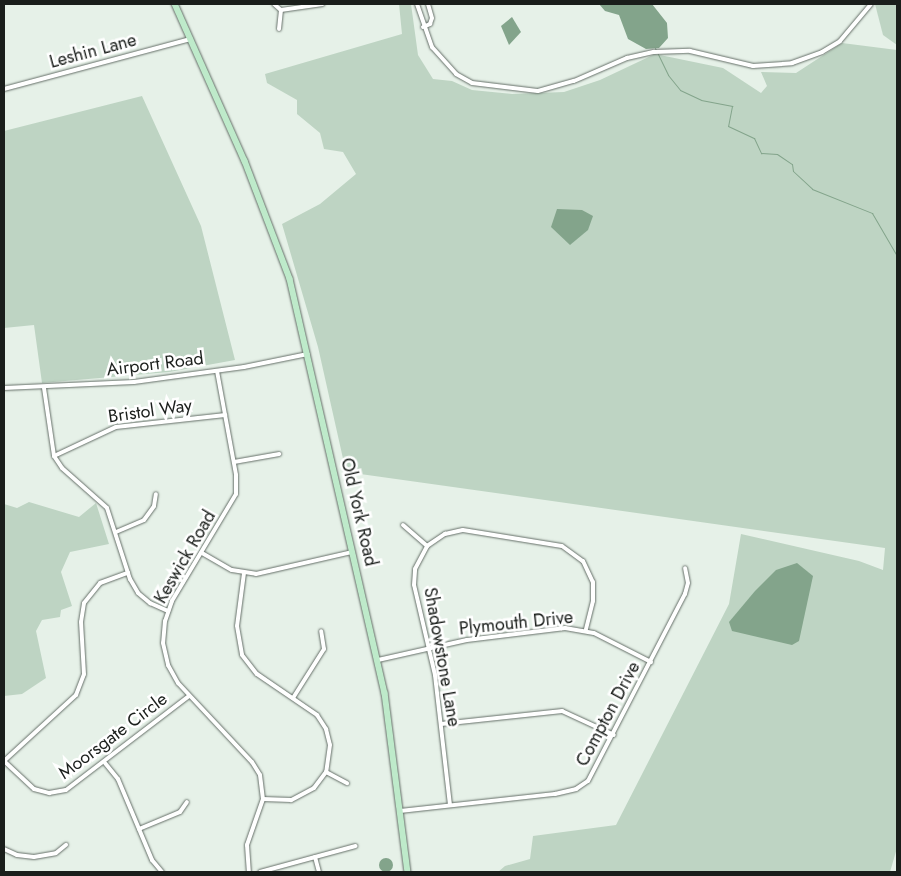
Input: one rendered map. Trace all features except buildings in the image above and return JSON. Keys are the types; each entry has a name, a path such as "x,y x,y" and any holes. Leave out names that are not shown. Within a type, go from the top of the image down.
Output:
{"main road":[{"name":"Old York Road","path":"175,4 247,167 287,268 378,660 408,872"}],"street":[{"path":"274,4 281,10 323,4"},
{"path":"417,4 423,27 432,47 456,74 472,83 505,89 538,91 574,82 648,53 660,51 690,51 753,66 792,63 822,52 840,41 871,4"},
{"path":"423,27 430,24 432,18 428,4"},
{"path":"279,29 281,10"},
{"name":"Leshin Lane","path":"4,89 190,39"},
{"name":"Airport Road","path":"4,388 44,388 134,382 308,354"},
{"name":"Keswick Road","path":"217,370 234,462 236,494 168,611 163,637 166,659 176,680 256,766 263,784 263,799 247,845 249,872"},
{"path":"44,388 54,456 66,472 105,504 116,532 128,573 144,598 168,611"},
{"name":"Bristol Way","path":"54,456 116,427 225,415"},
{"path":"234,462 279,454"},
{"path":"116,532 144,520 154,506 156,494"},
{"path":"404,526 427,546 445,534 463,530 554,543 566,548 583,561 593,582 593,601 586,630"},
{"name":"Shadowstone Lane","path":"427,546 415,569 414,585 428,648 441,724 450,805"},
{"path":"202,553 225,567 244,573 265,572 352,552"},
{"name":"Compton Drive","path":"400,811 576,789 593,775 688,588 685,568"},
{"path":"4,761 76,695 84,674 81,622 84,603 100,583 128,573"},
{"path":"244,573 237,626 242,655 257,674 316,715 328,732 331,752 326,772 314,788 297,798 284,801 263,799"},
{"name":"Plymouth Drive","path":"378,660 485,636 565,628 586,630 651,662"},
{"path":"294,698 324,649 321,631"},
{"name":"Moorsgate Circle","path":"4,761 24,784 52,793 72,787 189,696"},
{"path":"441,724 562,711 614,734"},
{"path":"105,763 118,779 152,860 162,872"},
{"path":"326,772 347,783"},
{"path":"139,829 180,812 187,802"},
{"path":"4,849 17,855 34,857 56,854 66,846"},
{"path":"260,872 356,846"},
{"path":"315,857 319,872"}],"shaded area":[{"path":"399,4 411,4 418,55 433,79 452,81 472,90 512,94 564,92 600,80 655,54 723,68 761,93 767,86 761,72 796,73 842,43 897,50 897,848 890,872 498,872 505,866 530,859 533,836 616,825 729,604 741,534 859,561 883,570 885,548 346,472 318,347 282,224 320,204 356,174 343,152 324,149 320,133 297,114 297,100 267,83 265,74 402,34"},
{"path":"599,4 652,4 667,23 668,38 659,48 646,49 628,39 619,15 605,11"},
{"path":"875,4 897,4 897,45 883,35"},
{"path":"512,17 521,32 509,45 501,26"},
{"path":"142,96 201,226 235,360 169,372 42,383 34,325 4,328 4,131"},
{"path":"557,209 582,210 593,216 588,230 570,245 551,227"},
{"path":"29,502 79,517 96,503 109,544 70,552 61,572 72,606 61,610 60,617 42,620 36,631 46,678 22,694 4,696 4,504 17,508"},
{"path":"797,563 813,576 799,641 792,645 732,631 729,622 755,591 776,570"},
{"path":"383,858 389,858 393,865 389,872 383,872 379,868 379,862"}],"waterway":[{"path":"655,48 668,75 680,90 701,100 732,106 728,126 754,138 761,153 777,154 792,164 793,171 812,189 872,213 897,256"}]}
